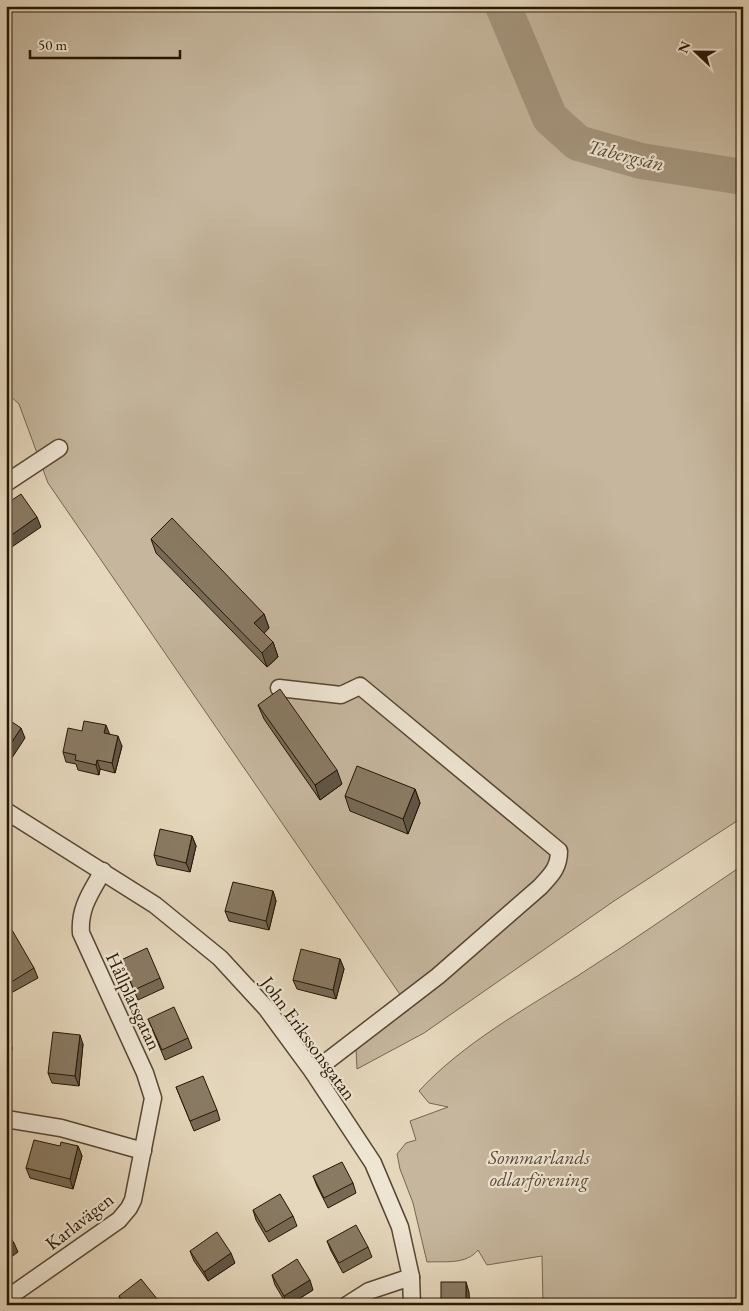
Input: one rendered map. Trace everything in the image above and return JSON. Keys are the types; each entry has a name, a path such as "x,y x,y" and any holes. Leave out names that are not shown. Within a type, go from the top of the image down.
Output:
{"street":[{"path":"6,483 59,448"},
{"path":"279,688 341,695 360,686 560,851 555,872 540,887 438,976 314,1072"},
{"name":"John Erikssonsgatan","path":"6,811 154,905 220,958 266,1008 314,1072 379,1176 400,1227 410,1277 412,1305"},
{"name":"Hållplatsgatan","path":"103,871 83,906 80,919 81,933 149,1083 153,1098 143,1152"},
{"path":"6,1119 61,1128 143,1152"},
{"name":"Karlavägen","path":"6,1299 119,1220 133,1200 143,1152"},
{"path":"347,1305 369,1291 410,1277"}],"green space":[{"path":"6,6 743,6 743,817 614,901 424,1033 357,1069 356,1048 410,1009 48,483 19,404 8,394"},
{"name":"Sommarlands odlarförening","path":"743,865 743,1305 543,1305 542,1256 487,1265 478,1250 468,1258 461,1260 427,1262 413,1203 400,1169 397,1154 406,1143 416,1140 410,1121 448,1107 429,1103 419,1091 455,1058 495,1028 600,962"}],"building":[{"path":"21,494 37,517 6,539 6,504"},
{"path":"172,518 264,614 254,623 273,642 262,653 151,539"},
{"path":"280,689 337,770 315,785 258,705"},
{"path":"6,718 21,728 6,751"},
{"path":"84,721 106,725 104,733 118,736 112,763 97,760 96,765 75,760 76,755 63,752 68,728 82,731"},
{"path":"357,766 415,789 403,819 345,796"},
{"path":"160,829 192,836 186,863 154,855"},
{"path":"233,882 273,891 266,921 225,911"},
{"path":"12,930 34,968 8,984 6,981 6,934"},
{"path":"147,948 160,978 134,990 121,960"},
{"path":"301,949 340,959 333,990 293,980"},
{"path":"174,1007 188,1038 162,1050 148,1019"},
{"path":"53,1032 80,1035 75,1076 48,1073"},
{"path":"6,1037 8,1038 6,1056"},
{"path":"203,1076 217,1110 190,1121 176,1087"},
{"path":"34,1140 60,1146 61,1142 78,1146 70,1179 26,1168"},
{"path":"342,1162 353,1183 324,1198 313,1176"},
{"path":"280,1194 293,1216 266,1232 253,1210"},
{"path":"356,1225 368,1247 339,1263 327,1241"},
{"path":"6,1230 14,1243 6,1248"},
{"path":"217,1232 231,1253 204,1272 190,1251"},
{"path":"297,1259 310,1280 284,1296 272,1275"},
{"path":"141,1279 162,1305 126,1305 119,1296"},
{"path":"441,1282 466,1282 466,1305 441,1305"}],"waterway":[{"name":"Tabergsån","path":"503,6 550,118 578,143 641,161 743,177"}]}
